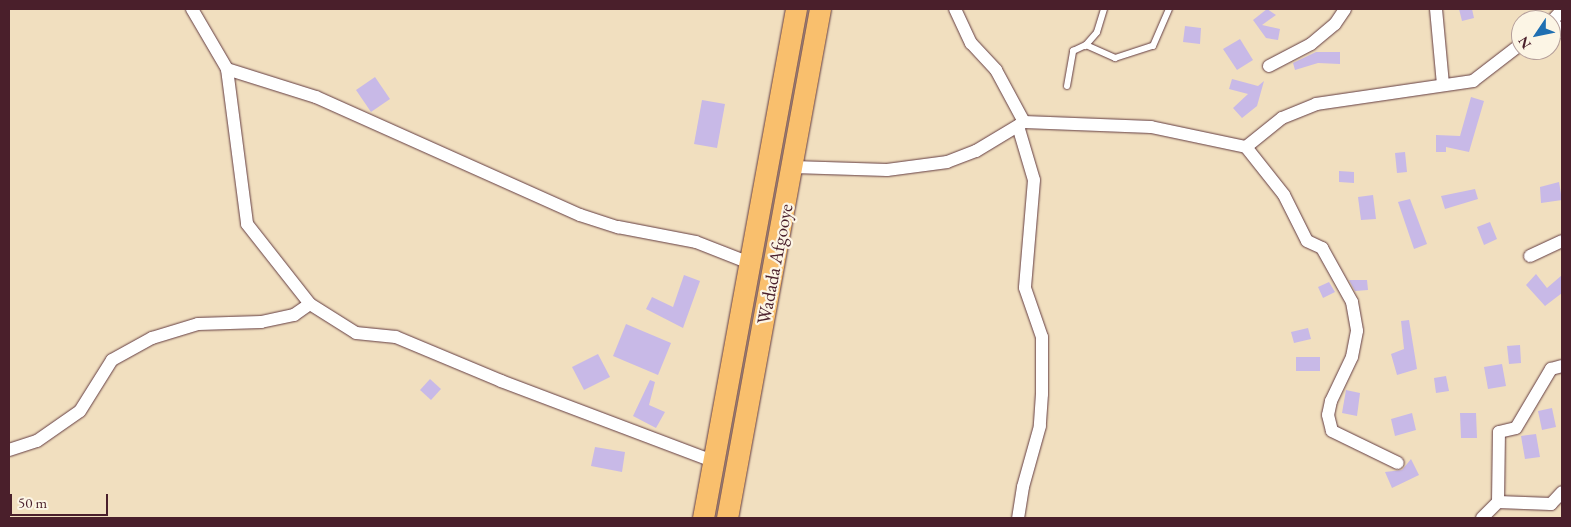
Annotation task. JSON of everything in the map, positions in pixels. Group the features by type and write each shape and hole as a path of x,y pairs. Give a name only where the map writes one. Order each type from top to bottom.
{"highway":[{"name":"Wadada Afgooye","path":"703,518 752,264 796,9"},
{"name":"Wadada Afgooye","path":"727,518 793,167 820,9"}],"street":[{"path":"192,9 227,69 248,224 310,304 356,333 396,337 501,381 713,461"},
{"path":"955,9 971,43 996,70 1021,124 1034,180 1026,288 1042,337 1040,426 1018,518"},
{"path":"1269,66 1310,44 1335,24 1345,9"},
{"path":"1436,9 1443,85"},
{"path":"1246,146 1282,118 1316,104 1473,81 1511,52"},
{"path":"227,69 316,97 580,214 618,226 696,242 752,264"},
{"path":"793,167 887,170 947,162 976,151 1021,124 1104,123 1151,127 1246,146 1284,195 1307,241 1322,248 1352,302 1356,331 1354,348 1343,381 1331,401 1328,415 1332,431 1398,464"},
{"path":"1530,256 1562,241"},
{"path":"9,450 37,441 80,411 112,360 152,338 198,324 261,322 294,316 310,304"},
{"path":"1482,518 1498,502 1499,432 1516,428 1551,368 1562,366"},
{"path":"1498,502 1551,504 1562,492"}],"lane":[{"path":"1067,86 1073,51 1085,46 1097,32 1104,9"},
{"path":"1085,46 1115,58 1153,46 1169,9"}],"building":[{"path":"1267,9 1276,15 1262,25 1280,29 1278,40 1266,38 1253,20"},
{"path":"1459,9 1472,9 1474,18 1462,21"},
{"path":"1185,26 1201,28 1200,44 1183,42"},
{"path":"1240,39 1253,60 1237,70 1223,49"},
{"path":"1316,52 1340,52 1340,64 1318,63 1295,70 1293,63"},
{"path":"375,77 390,99 371,112 356,90"},
{"path":"1232,79 1258,86 1264,81 1257,106 1242,118 1233,108 1248,94 1229,89"},
{"path":"1471,97 1484,101 1469,152 1446,147 1446,152 1436,152 1436,135 1460,136"},
{"path":"702,100 725,104 717,148 694,144"},
{"path":"1405,152 1407,172 1397,173 1395,153"},
{"path":"1339,171 1354,172 1354,183 1339,182"},
{"path":"1559,182 1562,200 1541,203 1540,187"},
{"path":"1475,189 1478,199 1445,209 1441,196"},
{"path":"1373,195 1376,219 1361,220 1358,197"},
{"path":"1410,199 1427,244 1414,249 1398,202"},
{"path":"1490,222 1497,239 1484,245 1477,227"},
{"path":"1536,274 1547,288 1562,275 1562,293 1545,306 1526,285"},
{"path":"684,275 700,281 683,328 646,309 652,297 673,307"},
{"path":"1349,280 1367,280 1368,290 1355,291"},
{"path":"1329,282 1335,292 1323,298 1318,287"},
{"path":"1409,320 1417,369 1397,375 1391,354 1404,349 1401,321"},
{"path":"626,324 671,343 658,375 613,356"},
{"path":"1308,328 1311,339 1294,343 1291,332"},
{"path":"1520,345 1521,363 1509,364 1507,346"},
{"path":"598,354 610,377 584,390 572,367"},
{"path":"1296,357 1320,357 1320,371 1296,371"},
{"path":"1502,364 1506,386 1488,389 1484,367"},
{"path":"1446,376 1449,391 1436,393 1434,378"},
{"path":"430,379 441,389 431,400 420,390"},
{"path":"650,380 655,382 649,405 665,412 656,428 633,416"},
{"path":"1346,390 1360,393 1357,416 1342,413"},
{"path":"1552,408 1556,427 1542,430 1538,411"},
{"path":"1412,413 1416,430 1395,436 1391,419"},
{"path":"1460,413 1476,413 1477,438 1461,438"},
{"path":"1536,434 1540,457 1525,459 1521,436"},
{"path":"595,447 625,452 622,472 591,466"},
{"path":"1411,459 1419,475 1392,488 1385,472 1402,470"}]}
